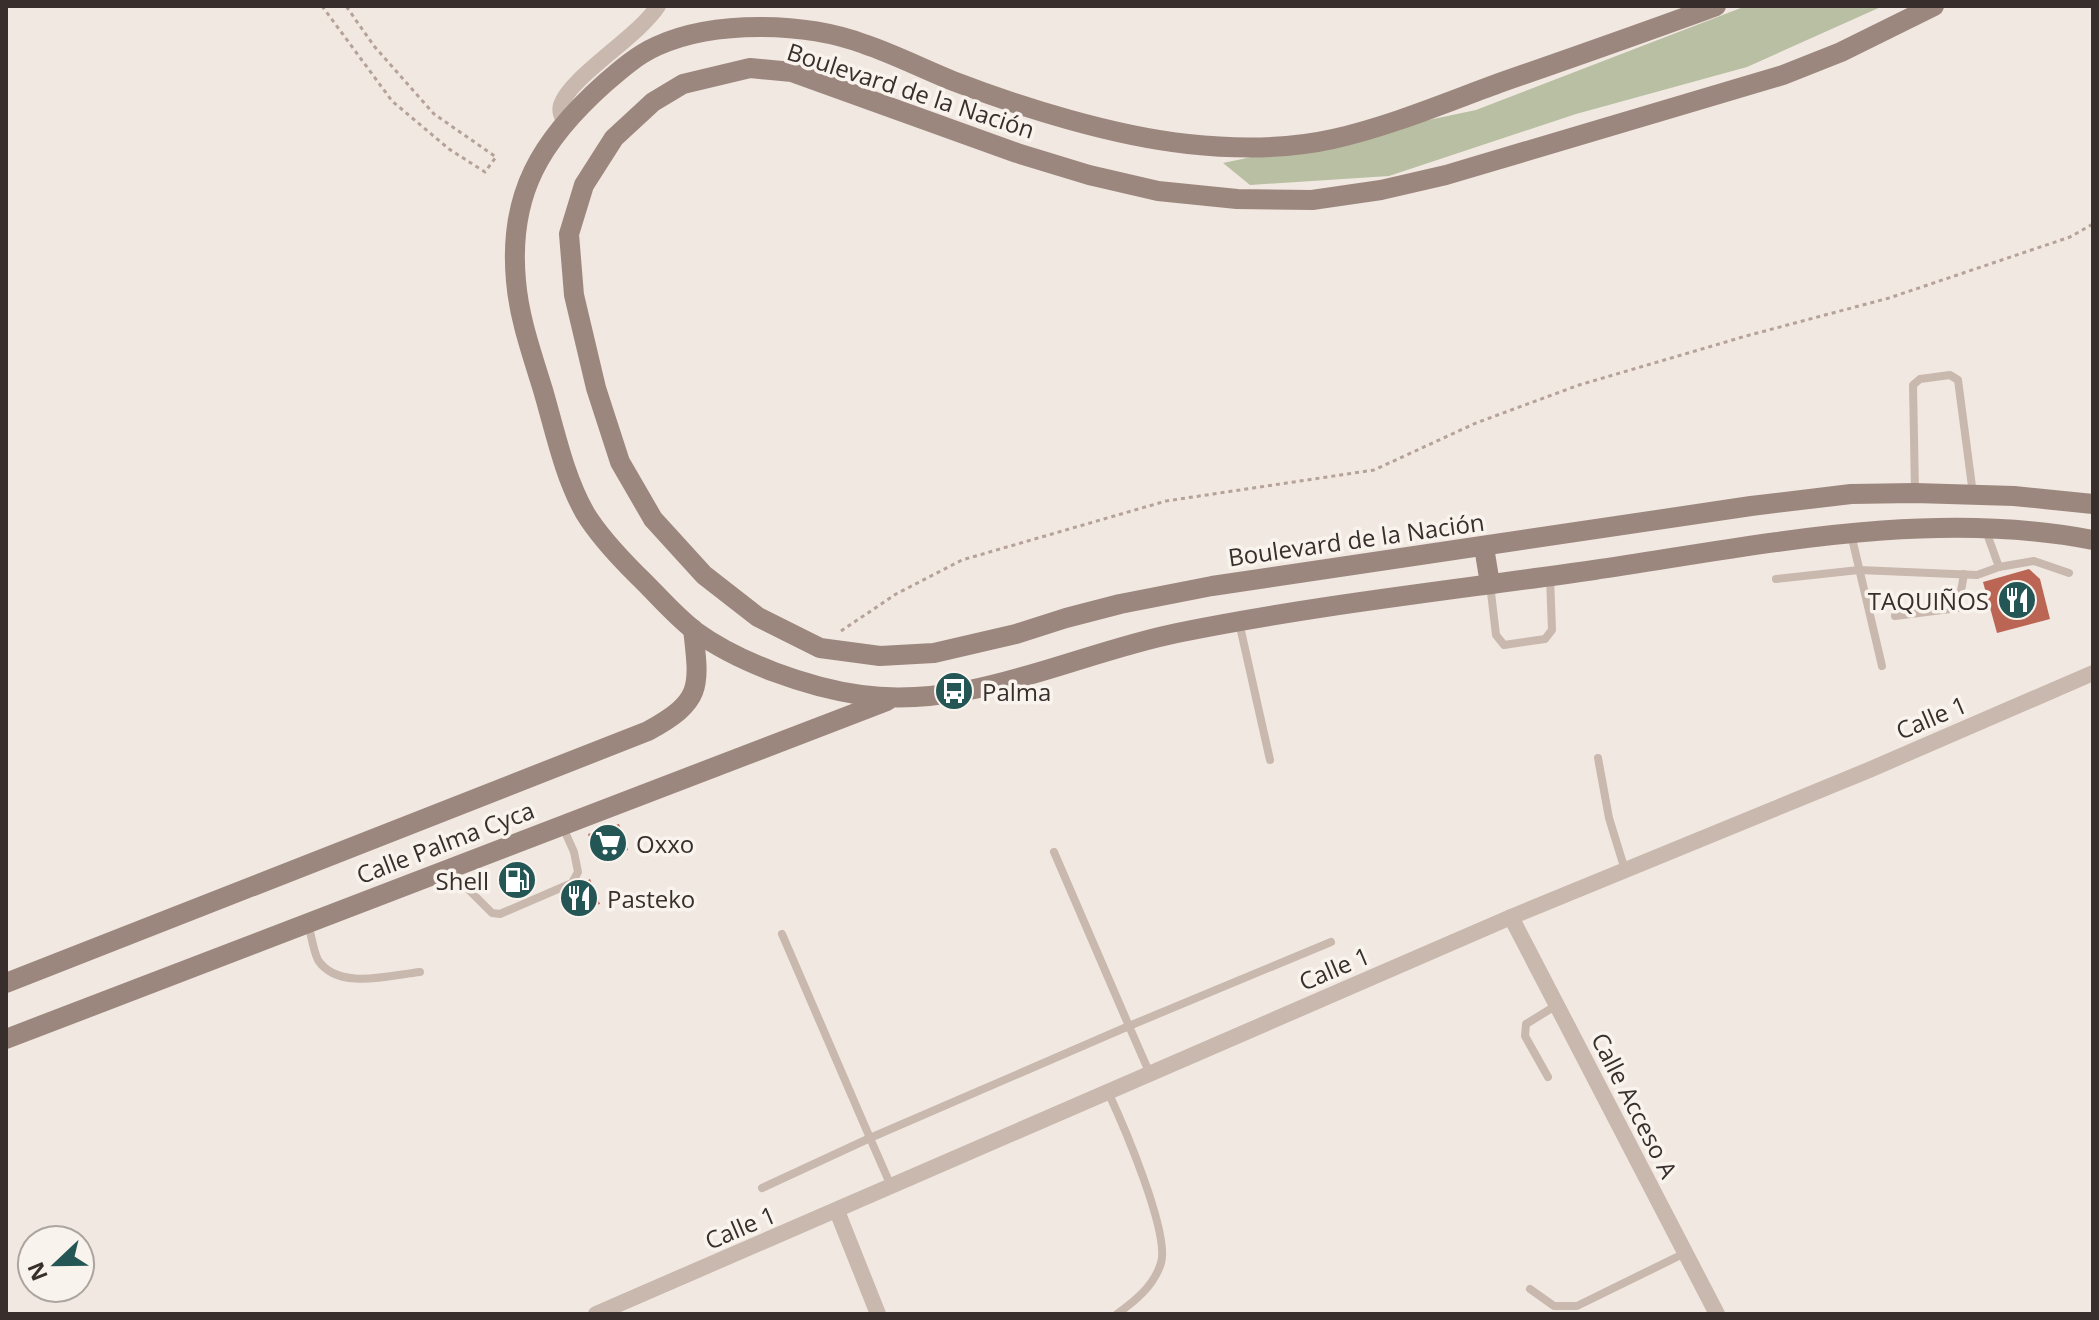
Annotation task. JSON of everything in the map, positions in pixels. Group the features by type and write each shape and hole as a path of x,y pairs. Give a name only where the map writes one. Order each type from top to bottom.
{"main road":[{"name":"Boulevard de la Nación","path":"1716,6 1397,121 1328,140 1265,146 1187,144 1108,129 1041,111 956,82 856,40 796,29 728,28 677,38 648,49 582,104 546,144 524,195 513,243 518,304 566,470 585,512 613,550 693,629 741,657 805,683 867,696 954,691 1018,678 1166,635 1239,622 1851,534 2010,529 2093,540"},
{"name":"Boulevard de la Nación","path":"1934,6 1841,52 1783,75 1446,175 1381,190 1312,200 1237,199 1158,191 1089,175 1017,153 792,72 750,68 683,84 653,102 614,138 584,185 569,234 574,295 592,373 620,462 653,519 704,575 758,617 820,648 880,656 934,653 1107,608 1212,586 1751,506 1851,494 1915,493 2014,496 2093,504"},
{"path":"1484,547 1490,584"},
{"name":"Calle Palma Cyca","path":"6,983 648,731 677,714 689,702 697,678 693,629"},
{"name":"Calle Palma Cyca","path":"6,1039 902,696"}],"street":[{"path":"565,123 560,114 563,101 643,25 658,6"},
{"name":"Calle 1","path":"596,1314 1511,917 2093,673"},
{"name":"Calle Acceso A","path":"1511,917 1717,1314"},
{"path":"837,1211 878,1314"}],"lane":[{"path":"1915,493 1913,385 1920,379 1950,375 1958,380 1973,495"},
{"path":"1986,529 1999,567"},
{"path":"1851,534 1882,666"},
{"path":"1776,579 1859,570 1977,575 1999,567 2034,561 2069,573"},
{"path":"1895,616 1958,608 1964,574"},
{"path":"1490,584 1496,635 1504,645 1545,639 1552,630 1549,576"},
{"path":"1239,622 1270,760"},
{"path":"1598,758 1609,818 1625,870"},
{"path":"448,869 485,908 500,914 572,883 578,872 574,852 562,825"},
{"path":"1054,852 1150,1074"},
{"path":"308,923 318,960 334,974 353,979 420,972"},
{"path":"782,934 892,1187"},
{"path":"762,1188 1129,1026 1331,942"},
{"path":"1548,1077 1525,1036 1526,1024 1557,1005"},
{"path":"1108,1092 1160,1228 1161,1262 1140,1298 1117,1314"},
{"path":"1530,1289 1554,1306 1577,1306 1685,1253"}],"path":[{"path":"322,6 392,101 449,149 485,172 496,157 434,114 374,46 346,6"},
{"path":"820,648 848,625 896,594 962,560 1166,501 1374,470 1476,423 1579,385 1889,298 2070,237 2093,224"}],"green space":[{"path":"1746,6 1883,6 1747,67 1576,114 1389,176 1250,185 1223,163 1476,110"}],"building":[{"name":"TAQUIÑOS","path":"2029,569 2040,579 2050,619 1997,633 1983,582"},
{"path":"619,824 628,850 597,860 588,834"},
{"name":"Pasteko","path":"590,879 600,904 566,912 560,896"}],"place":[{"name":"TAQUIÑOS","path":"2017,600"},
{"name":"Palma","path":"954,691"},
{"name":"Oxxo","path":"608,843"},
{"name":"Shell","path":"517,880"},
{"name":"Pasteko","path":"579,898"}]}
